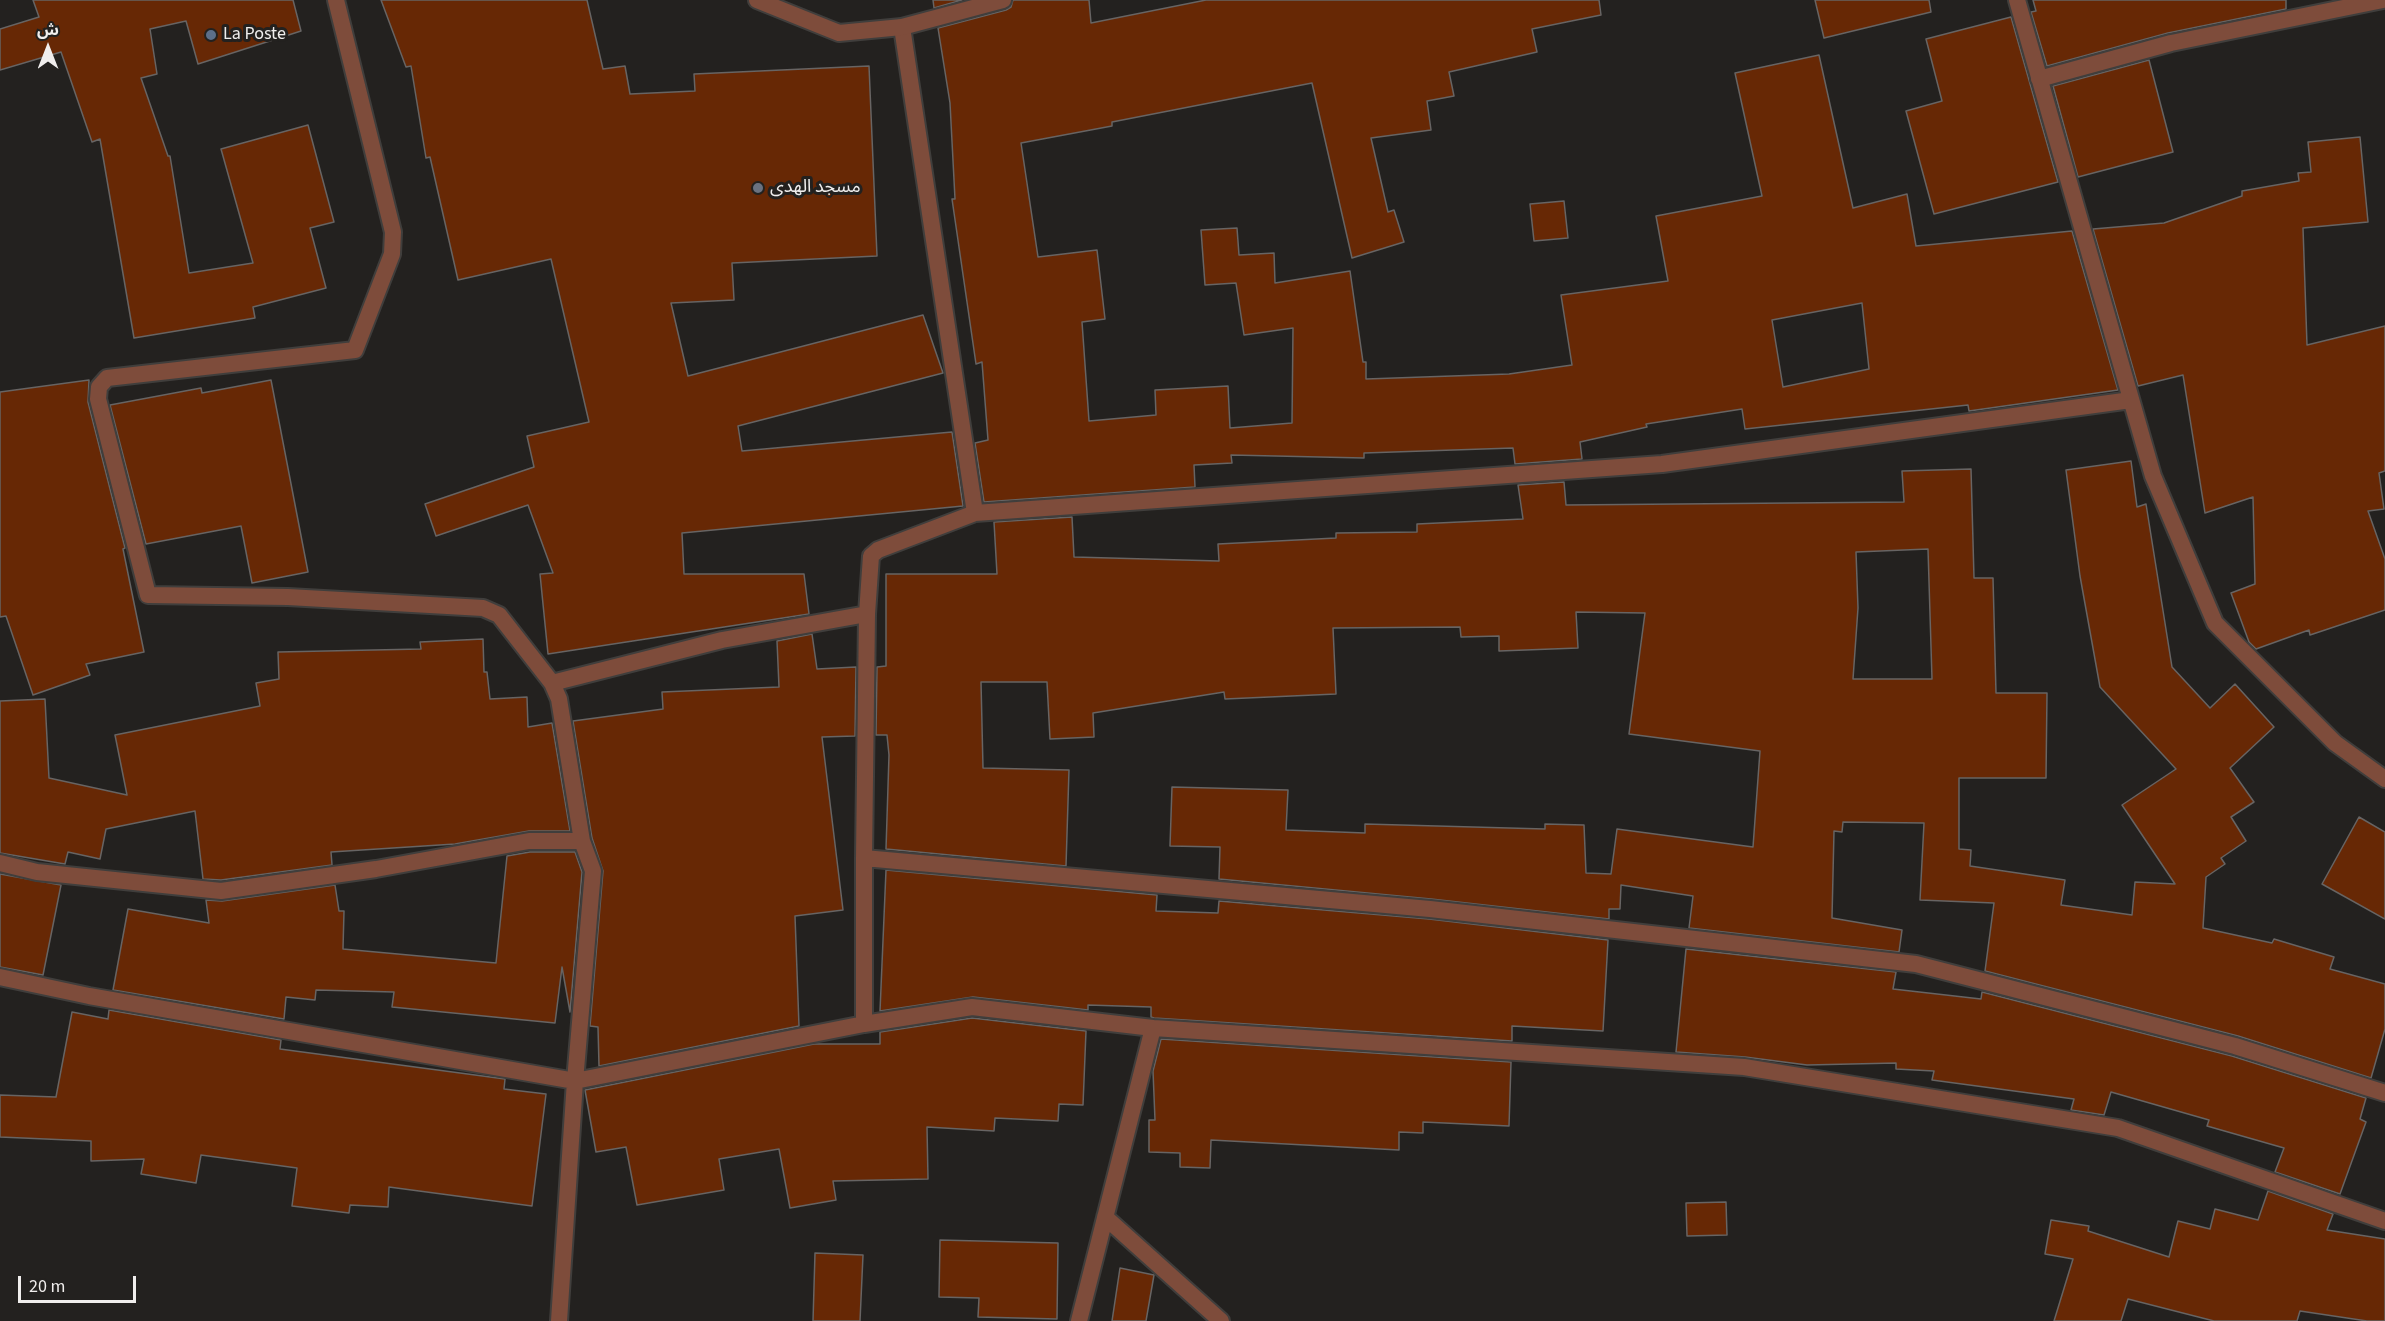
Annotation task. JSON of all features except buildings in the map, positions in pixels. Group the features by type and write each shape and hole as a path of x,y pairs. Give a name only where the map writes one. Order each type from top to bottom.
{"street":[{"path":"336,0 393,232 392,254 356,350 107,378 99,387 98,399 148,595 288,597 483,608 499,615 552,682 559,699 582,841 593,871 575,1081 559,1321"},
{"path":"757,0 839,33 902,27 1003,0"},
{"path":"2017,0 2153,476 2216,623 2335,743 2385,779"},
{"path":"2039,79 2171,43 2383,0"},
{"path":"902,27 975,513"},
{"path":"864,1024 868,567 871,556 878,550 975,513 1662,464 2131,399"},
{"path":"552,682 722,640 867,614"},
{"path":"0,863 37,872 221,891 376,869 529,841 582,841"},
{"path":"864,858 1430,909 1916,964 2235,1046 2385,1093"},
{"path":"0,977 89,996 575,1081 864,1024 972,1006 1153,1028 1756,1069 2118,1128 2385,1221"},
{"path":"1079,1321 1153,1028"},
{"path":"1105,1217 1221,1321"}],"place":[{"name":"La Poste","path":"211,35"},
{"name":"مسجد الهدى","path":"758,188"}]}
